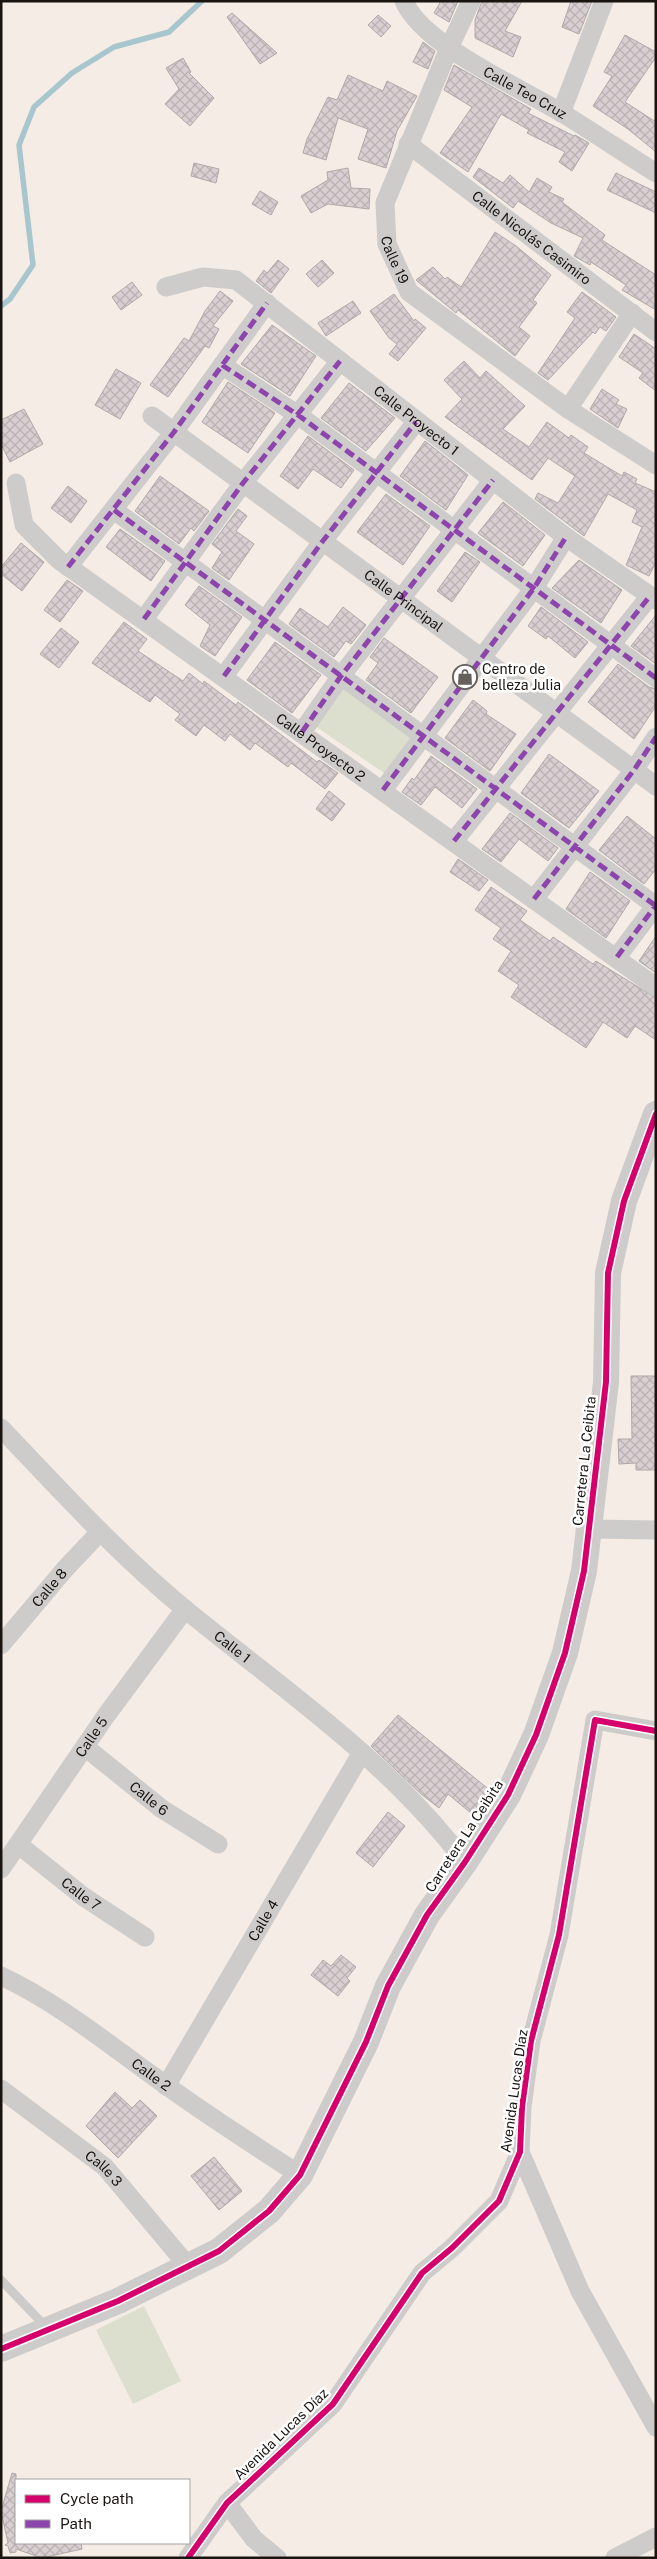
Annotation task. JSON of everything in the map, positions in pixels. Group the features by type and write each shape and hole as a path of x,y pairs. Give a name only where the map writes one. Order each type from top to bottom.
{"street":[{"name":"Calle Teo Cruz","path":"404,1 420,24 448,48 561,113 656,172"},
{"name":"Calle 19","path":"471,1 448,48 385,203 387,244 409,292 568,409 656,465"},
{"path":"561,113 604,1"},
{"name":"Calle Nicolás Casimiro","path":"408,144 656,332"},
{"name":"Calle Proyecto 1","path":"166,287 203,277 236,280 566,538 653,598"},
{"path":"68,567 174,432 267,303"},
{"path":"568,409 632,313"},
{"path":"144,619 243,483 340,361"},
{"path":"222,365 298,414 376,473 457,529 656,678"},
{"name":"Calle Principal","path":"152,416 656,786"},
{"path":"224,676 322,542 416,422"},
{"path":"302,732 341,676 402,600 493,480"},
{"name":"Calle Proyecto 2","path":"16,483 24,525 68,567 224,676 617,957 656,987"},
{"path":"114,510 184,564 424,736 656,906 617,957"},
{"path":"383,790 534,588 566,538"},
{"path":"454,841 611,646 653,598"},
{"path":"534,898 634,770 656,737"},
{"name":"Carretera La Ceibita","path":"1,2350 118,2300 219,2251 269,2211 300,2175 366,2042 388,1986 427,1915 465,1862 508,1795 542,1720 565,1653 584,1571 606,1382 608,1273 624,1201 656,1114"},
{"name":"Calle 1","path":"1,1428 99,1533 185,1609 316,1712 431,1819 465,1862"},
{"path":"589,1529 656,1530"},
{"name":"Calle 8","path":"1,1645 65,1569 99,1533"},
{"name":"Calle 5","path":"1,1868 19,1845 84,1747 185,1609"},
{"name":"Avenida Lucas Díaz","path":"188,2558 226,2503 334,2404 422,2273 452,2248 499,2201 520,2152 522,2107 531,2041 559,1935 595,1720 656,1731"},
{"name":"Calle 6","path":"84,1747 162,1809 218,1844"},
{"name":"Calle 4","path":"166,2086 362,1754"},
{"name":"Calle 7","path":"19,1845 84,1897 145,1938"},
{"name":"Calle 2","path":"1,1976 21,1986 62,2012 166,2086 300,2175"},
{"name":"Calle 3","path":"1,2089 105,2167 188,2266"},
{"path":"520,2152 580,2291 656,2427"},
{"path":"226,2503 254,2540 277,2558"},
{"path":"616,2558 656,2537"}],"lane":[{"path":"1,2280 48,2329"}],"green space":[{"path":"343,683 414,734 387,775 315,726"},
{"path":"144,2306 181,2381 133,2404 96,2330"}],"building":[{"path":"441,1 458,1 449,22 434,13"},
{"path":"482,1 522,1 505,31 521,37 513,57 475,38 475,20"},
{"path":"571,1 592,1 579,34 562,27"},
{"path":"232,13 277,53 260,64 227,17"},
{"path":"378,15 391,26 381,37 368,25"},
{"path":"625,35 656,52 656,57 625,102 656,122 656,152 628,129 593,106 612,76 604,72"},
{"path":"423,42 435,51 428,69 413,62"},
{"path":"183,58 191,72 189,73 214,98 190,126 165,104 179,89 166,68"},
{"path":"454,65 531,109 528,113 589,143 572,171 559,162 565,152 527,133 529,130 501,114 468,172 440,153 472,107 444,90"},
{"path":"348,75 383,91 387,81 417,96 397,131 386,168 358,159 368,129 338,118 326,160 303,153 307,139 328,97 337,100"},
{"path":"194,163 219,169 216,183 191,176"},
{"path":"348,168 351,188 370,189 369,209 328,204 311,213 301,196 328,180 327,172"},
{"path":"479,168 503,183 510,175 529,192 537,178 552,187 549,192 564,199 562,202 605,235 602,240 656,275 656,310 622,290 626,285 591,262 590,265 574,256 583,238 551,223 518,201 513,208 473,177"},
{"path":"616,173 656,192 656,213 607,190"},
{"path":"260,191 278,202 271,215 252,204"},
{"path":"495,232 516,246 551,275 533,300 537,303 519,327 530,336 515,356 458,310 456,313 416,280 433,267 445,279 447,277 461,287"},
{"path":"278,260 289,269 271,293 256,281 264,270 267,273"},
{"path":"322,260 334,273 318,287 306,274"},
{"path":"132,282 142,295 121,310 112,297"},
{"path":"220,291 233,301 213,326 219,329 209,348 205,346 168,397 150,385 184,338 189,341 205,311"},
{"path":"582,292 616,317 606,331 600,327 595,334 593,332 548,380 538,373 575,318 567,312"},
{"path":"394,294 414,321 415,319 426,328 398,361 389,354 397,344 389,338 370,311"},
{"path":"353,301 361,313 326,336 318,323"},
{"path":"272,325 316,356 290,396 241,364"},
{"path":"634,334 656,349 656,391 639,378 643,373 619,357"},
{"path":"464,361 480,378 486,371 525,406 503,429 529,447 547,422 569,438 571,435 588,447 584,453 622,476 624,472 637,479 635,483 656,492 656,562 649,576 626,565 642,527 632,522 637,510 608,494 584,536 535,499 538,493 558,503 575,476 548,458 532,480 445,417 462,399 444,380"},
{"path":"116,369 141,383 120,419 95,405"},
{"path":"228,382 275,413 248,453 202,422"},
{"path":"349,383 395,418 366,451 321,418"},
{"path":"602,389 619,400 616,404 627,409 618,428 590,409"},
{"path":"24,409 43,444 10,462 1,444 1,420"},
{"path":"308,436 354,470 341,488 313,469 298,489 280,476"},
{"path":"425,441 468,475 446,510 400,476"},
{"path":"160,476 209,511 194,531 191,528 179,544 135,511"},
{"path":"68,486 87,501 71,523 51,508"},
{"path":"386,494 430,526 403,565 357,532"},
{"path":"503,502 545,535 523,566 478,533"},
{"path":"238,509 247,516 236,531 254,544 229,580 212,568 222,552 212,544"},
{"path":"120,529 165,561 151,581 106,547"},
{"path":"21,543 44,562 22,591 1,574 1,567"},
{"path":"465,552 480,562 452,602 437,591"},
{"path":"579,560 622,590 601,623 552,588"},
{"path":"67,580 83,591 60,622 44,610"},
{"path":"199,586 242,617 215,656 200,646 210,625 185,605"},
{"path":"343,607 366,625 351,644 346,641 334,657 289,624 300,608 328,627"},
{"path":"541,607 588,642 575,658 548,636 546,639 528,626"},
{"path":"656,615 656,664 631,646"},
{"path":"124,622 147,639 138,651 183,681 189,673 203,684 204,681 236,705 238,702 317,762 319,760 338,773 325,789 291,763 288,767 255,743 250,750 230,734 225,741 204,725 196,736 175,720 180,714 155,695 150,702 92,663"},
{"path":"61,628 79,642 59,668 40,654"},
{"path":"384,638 438,677 411,713 366,680 378,663 370,657"},
{"path":"275,642 321,675 292,713 247,680"},
{"path":"618,664 649,687 656,689 656,706 634,739 588,702"},
{"path":"473,700 487,711 486,714 516,734 490,771 445,738"},
{"path":"549,754 599,791 569,828 521,793"},
{"path":"431,756 477,789 462,808 435,787 421,805 402,792 412,778 414,780"},
{"path":"329,791 345,804 332,821 316,809"},
{"path":"510,813 558,848 548,861 519,839 501,862 482,849"},
{"path":"627,816 656,839 656,869 644,884 599,850"},
{"path":"458,859 488,880 479,891 450,872"},
{"path":"590,872 630,901 606,938 566,909"},
{"path":"491,887 527,911 520,920 550,941 553,937 593,964 596,961 656,998 656,1040 635,1026 627,1038 603,1022 586,1048 511,997 519,985 498,971 511,951 493,939 501,928 475,910"},
{"path":"656,936 656,973 639,961"},
{"path":"631,1376 656,1376 656,1470 636,1470 636,1463 619,1464 618,1439 632,1439"},
{"path":"398,1715 492,1792 472,1814 448,1794 439,1808 421,1794 371,1746"},
{"path":"388,1812 405,1826 373,1867 356,1853"},
{"path":"341,1955 356,1967 347,1978 350,1981 338,1996 311,1975 323,1960 331,1966"},
{"path":"115,2092 132,2108 140,2100 157,2116 118,2158 86,2126"},
{"path":"214,2157 242,2191 219,2210 191,2176"},
{"path":"12,2473 16,2474 15,2544 81,2544 82,2549 42,2558 16,2549 16,2552 10,2553 8,2546 5,2545 8,2543 1,2511"}],"waterway":[{"path":"1,306 10,299 33,265 19,145 34,107 72,73 114,47 169,32 202,1"}],"marked path":[{"path":"68,567 174,432 267,303"},
{"path":"144,619 243,483 340,361"},
{"path":"222,365 298,415 656,678"},
{"path":"224,676 322,542 416,422"},
{"path":"302,732 341,676 493,480"},
{"path":"114,510 656,906"},
{"path":"383,790 534,588 566,537"},
{"path":"454,841 650,596"},
{"path":"534,899 634,770 656,737"},
{"path":"617,957 656,905"}],"cycle path":[{"path":"1,2349 118,2301 219,2251 269,2211 300,2175 366,2042 388,1986 427,1915 465,1862 508,1795 536,1735 565,1653 584,1571 606,1382 608,1273 624,1201 656,1114"},
{"path":"188,2558 227,2503 333,2404 422,2273 452,2248 499,2201 520,2152 522,2107 531,2041 559,1935 595,1720 656,1731"}],"place":[{"name":"Centro de belleza Julia","path":"465,677"}]}
